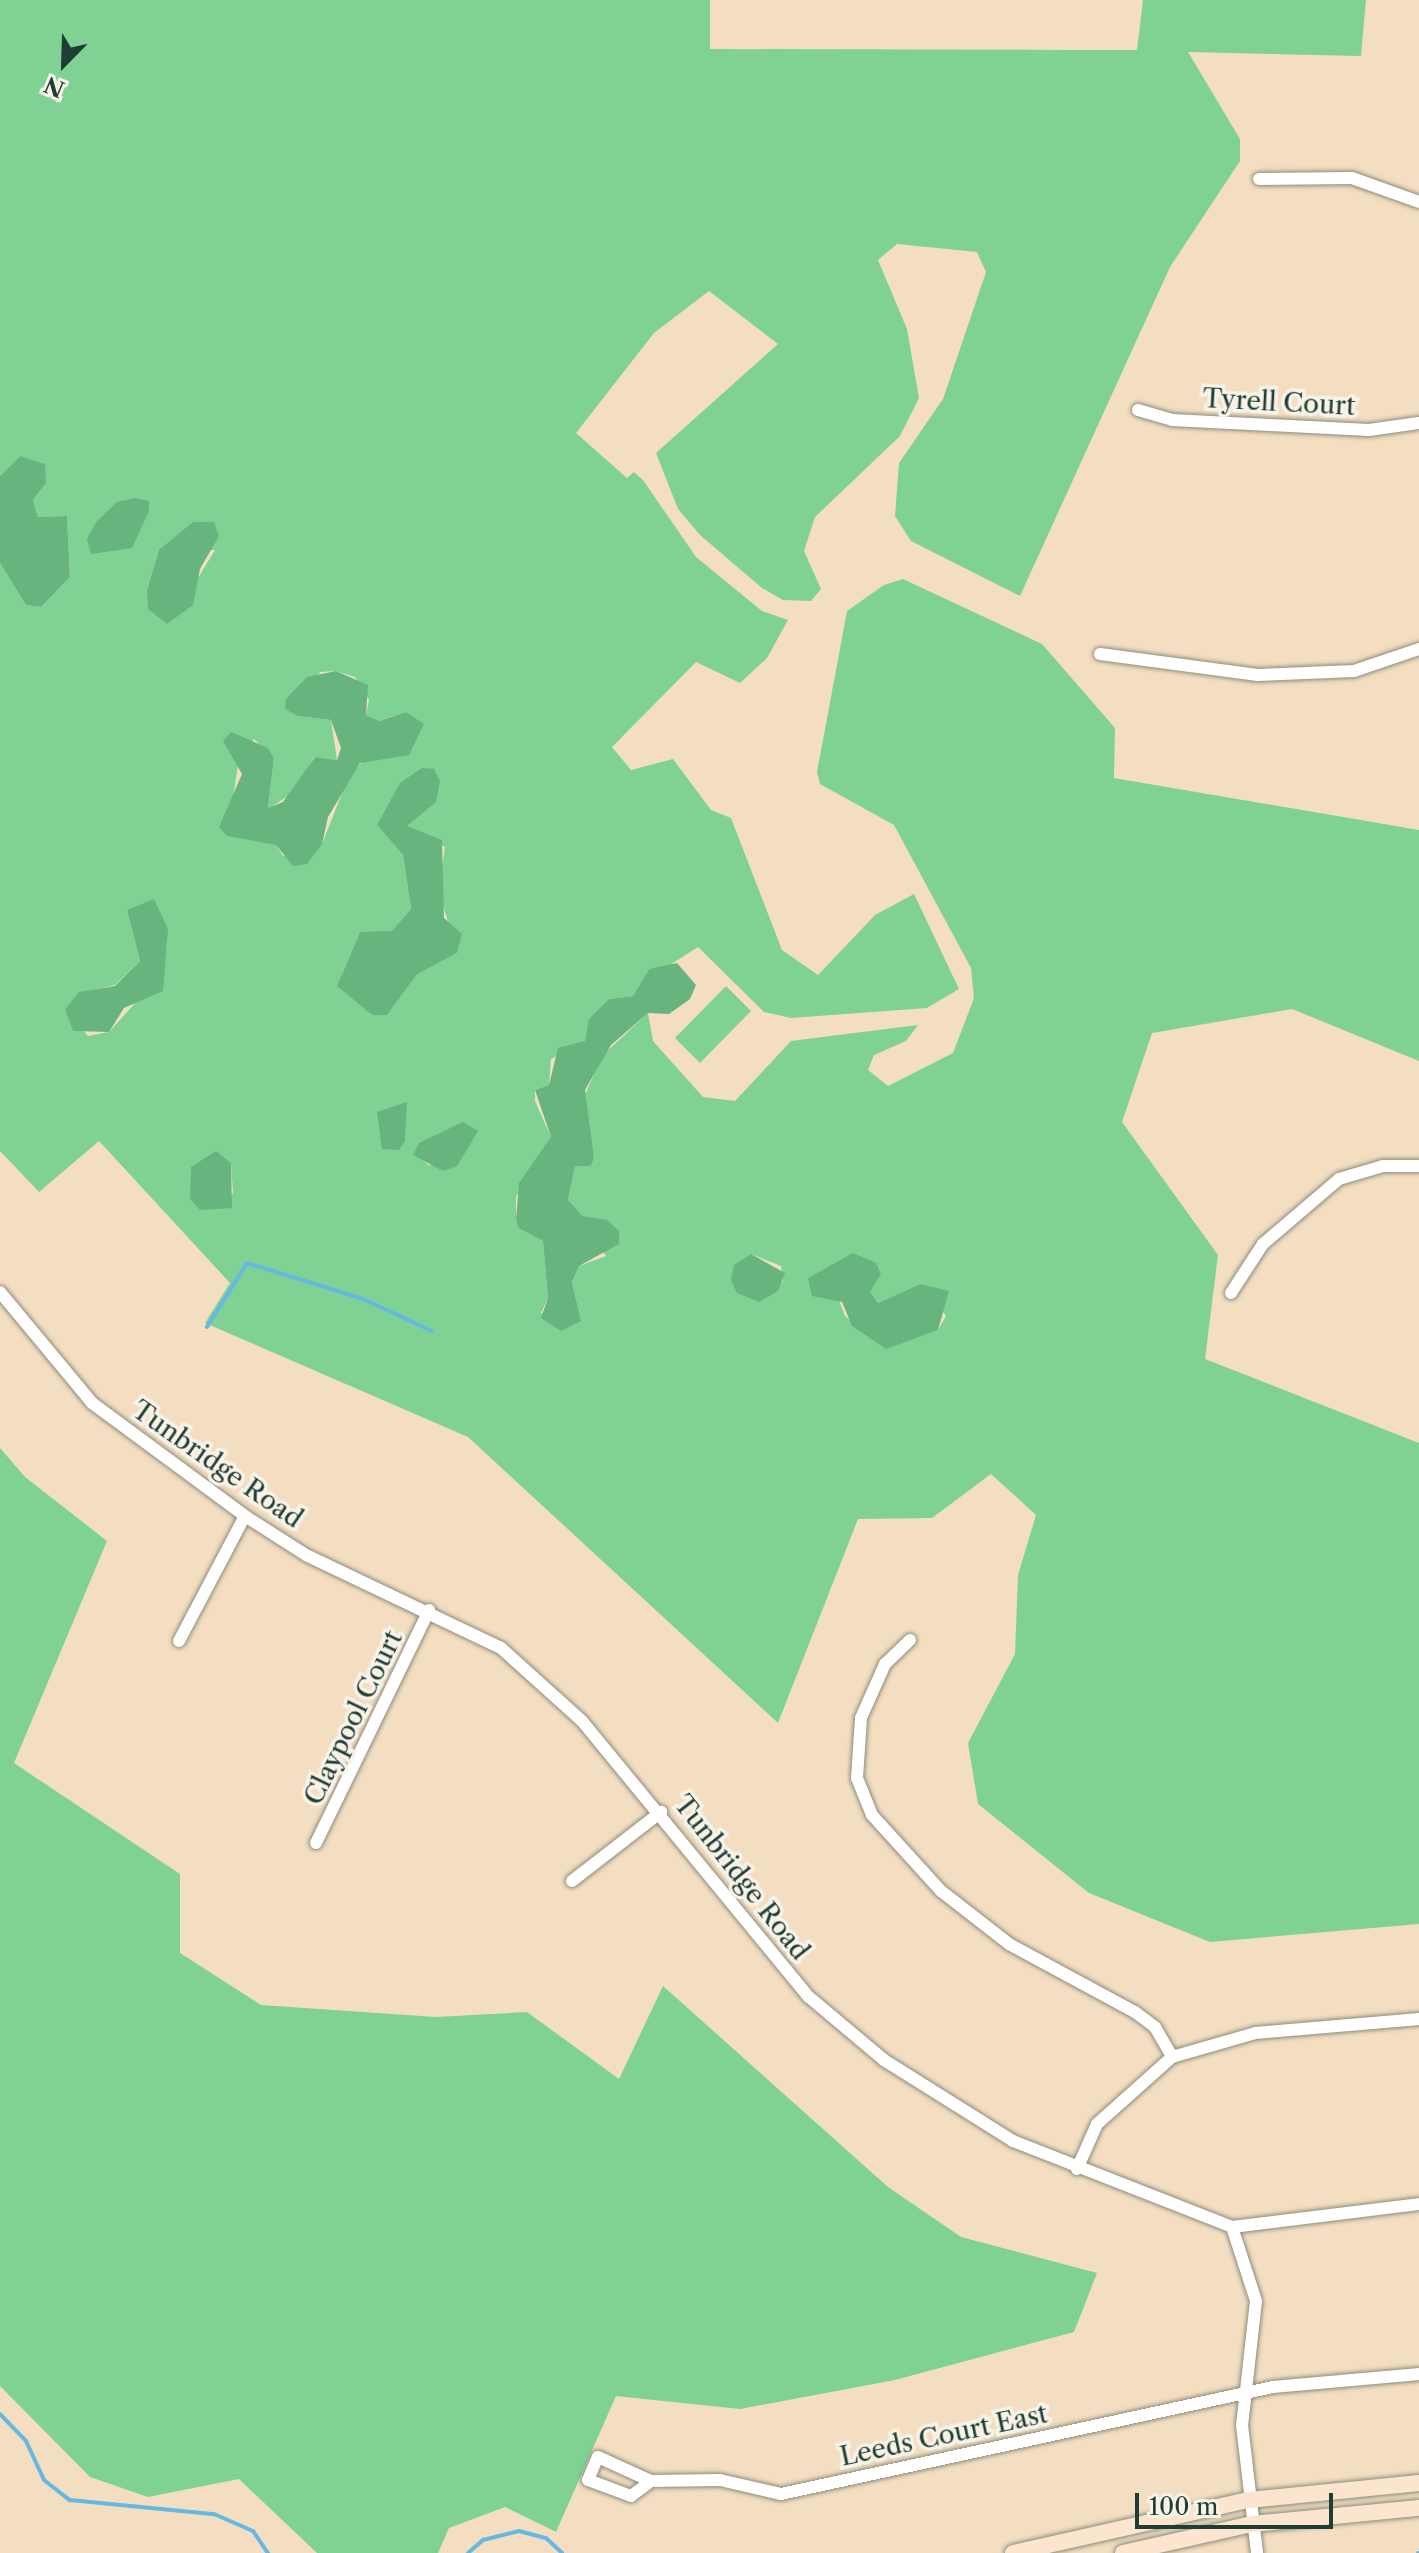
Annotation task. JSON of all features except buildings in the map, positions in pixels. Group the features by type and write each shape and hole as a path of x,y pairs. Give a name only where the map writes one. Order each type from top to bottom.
{"main road":[{"path":"1013,2553 1249,2500 1419,2483"},
{"path":"1123,2553 1252,2524 1419,2508"}],"street":[{"path":"1259,179 1352,178 1419,202"},
{"name":"Tyrell Court","path":"1138,410 1172,420 1369,430 1419,423"},
{"path":"1100,654 1258,675 1354,671 1419,649"},
{"path":"1231,1293 1263,1244 1314,1207 1339,1179 1383,1166 1419,1166"},
{"name":"Tunbridge Road","path":"0,1292 92,1403 245,1516 306,1555 429,1610 501,1648 582,1721 661,1812 809,1997 950,2106 1077,2169 1232,2227"},
{"path":"179,1641 245,1516"},
{"name":"Claypool Court","path":"316,1843 429,1610"},
{"path":"910,1640 885,1664 861,1718 857,1778 872,1815 941,1891 1009,1944 1135,2012 1155,2027 1172,2057"},
{"path":"572,1881 661,1812"},
{"path":"1077,2169 1097,2124 1172,2057 1255,2033 1419,2019"},
{"path":"1257,2553 1249,2500 1244,2395 1256,2301 1232,2227 1419,2204"},
{"name":"Leeds Court East","path":"651,2481 631,2496 588,2480 598,2457 651,2481 720,2480 781,2494 1244,2395 1419,2374"}],"green space":[{"path":"0,0 710,0 710,49 1137,50 1143,0 1366,0 1361,56 1188,52 1240,139 1240,161 1170,267 1020,596 911,541 895,516 899,463 943,399 986,272 977,252 897,244 878,260 907,329 919,398 900,436 815,517 804,551 821,589 811,601 783,600 762,588 700,535 678,509 656,453 778,344 709,291 654,333 576,433 627,478 634,472 643,480 696,557 762,611 788,620 767,658 740,683 696,662 612,747 631,770 673,759 711,810 731,818 782,950 818,975 875,915 914,894 959,989 927,1008 791,1018 764,1012 698,947 665,968 649,969 633,996 609,999 590,1019 585,1041 551,1059 549,1085 535,1090 535,1101 551,1137 516,1197 516,1219 518,1228 543,1241 548,1298 541,1313 581,1321 572,1282 579,1266 606,1256 568,1200 575,1165 591,1166 594,1158 583,1099 603,1055 648,1013 653,1041 703,1097 735,1101 791,1041 918,1025 906,1041 874,1055 868,1070 888,1086 953,1053 974,998 971,968 894,825 820,784 817,772 847,611 884,585 903,579 1042,644 1115,728 1114,778 1419,830 1419,1061 1292,1009 1152,1033 1122,1122 1218,1255 1205,1359 1419,1443 1419,1924 1210,1942 1089,1893 978,1804 968,1743 1015,1654 1018,1575 1036,1515 991,1474 932,1518 858,1519 778,1723 468,1437 205,1323 230,1283 99,1141 39,1192 0,1151 0,563 26,605 41,607 70,577 67,516 38,517 33,500 46,483 20,456 0,476","holes":["148,511 142,525 96,522","159,550 215,550 193,586 147,590","336,671 355,677 369,700 366,715 378,721 406,712 348,778 322,844 283,856 276,845 250,835 227,836 239,759 254,739 274,759 268,809 294,792 314,757 337,760 331,720 298,716 320,672","377,825 407,826 445,847 439,891 457,953 417,973 387,1015 371,1015 342,974 360,932 392,932 411,909 403,855","127,910 167,942 164,971 109,1032 88,1036 65,1009 79,993 115,985 140,961","439,1136 430,1166 418,1156 419,1143","231,1163 233,1193 223,1208 200,1209","751,1254 781,1266 783,1283","841,1263 881,1274 869,1292 878,1303 920,1284 946,1316 938,1330 886,1348 845,1316 828,1272"]},
{"path":"20,456 45,464 46,483 33,500 38,517 67,516 70,577 41,607 26,605 0,563 0,476"},
{"path":"135,498 149,501 149,511 132,548 91,554 87,539 96,522 117,502"},
{"path":"193,522 214,522 219,536 200,569 193,605 167,624 148,609 147,590 159,550"},
{"path":"336,671 368,685 366,715 379,721 406,712 424,724 409,755 360,763 328,817 322,844 307,864 293,866 276,845 227,836 219,827 242,774 223,741 231,732 268,748 274,759 268,808 283,802 315,757 337,760 341,748 331,720 298,716 285,709 286,699 307,677"},
{"path":"422,768 434,769 440,781 436,802 407,826 442,840 444,918 462,934 457,953 417,974 387,1015 372,1015 337,986 360,932 392,931 411,909 403,855 377,825 400,783"},
{"path":"154,899 168,929 163,991 124,1008 109,1032 73,1031 65,1009 79,992 115,986 140,961 127,910"},
{"path":"677,963 696,985 690,999 669,1014 648,1013 611,1045 585,1090 594,1158 591,1166 575,1166 568,1200 582,1216 607,1220 619,1231 619,1244 579,1266 572,1282 581,1321 561,1331 541,1318 548,1298 543,1241 518,1228 516,1219 519,1183 551,1137 535,1090 549,1085 558,1048 585,1041 589,1019 609,999 633,996 649,969"},
{"path":"726,986 751,1011 700,1063 675,1038"},
{"path":"407,1102 405,1141 399,1150 382,1149 377,1112"},
{"path":"463,1122 478,1131 457,1166 443,1171 413,1155 419,1143"},
{"path":"216,1151 231,1163 232,1208 200,1210 190,1199 191,1167"},
{"path":"853,1253 876,1263 881,1274 870,1292 878,1303 920,1284 949,1291 938,1330 886,1349 852,1326 842,1302 812,1296 808,1278"},
{"path":"751,1254 785,1273 778,1291 759,1302 737,1293 731,1280 734,1265"},
{"path":"0,1448 25,1477 107,1541 14,1763 180,1874 180,1953 261,2005 436,2017 527,2012 619,2079 663,1986 888,2187 961,2237 1097,2273 1074,2332 895,2380 740,2409 616,2396 556,2532 505,2507 449,2528 438,2553 317,2553 239,2479 148,2497 90,2477 0,2386"}],"waterway":[{"path":"207,1327 247,1263 363,1299 432,1331"},
{"path":"0,2414 26,2441 44,2480 70,2500 214,2514 253,2531 268,2553"},
{"path":"468,2553 483,2540 519,2531 546,2538 562,2553"}]}
